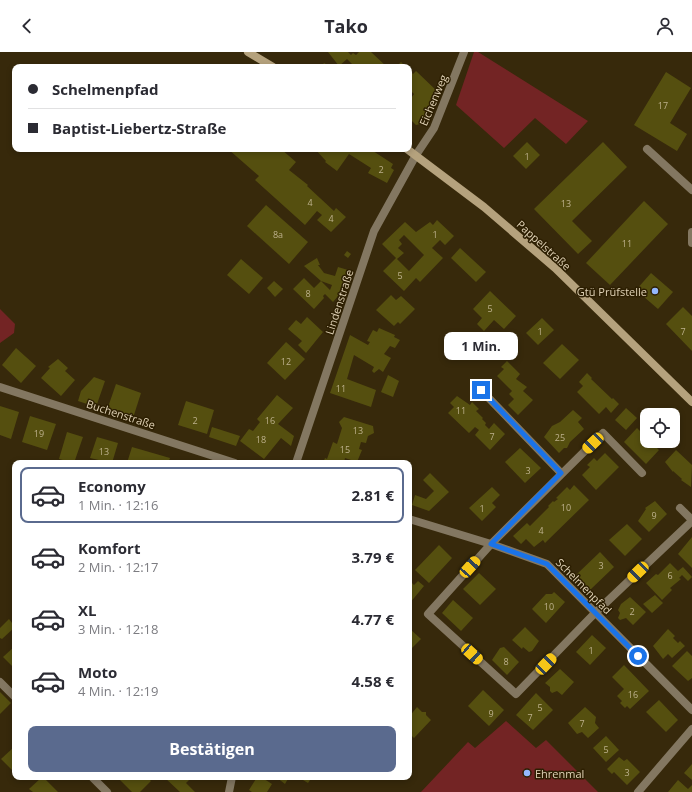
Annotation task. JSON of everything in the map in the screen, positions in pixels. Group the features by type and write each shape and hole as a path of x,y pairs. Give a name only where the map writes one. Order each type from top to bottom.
{"main road":[{"path":"248,52 268,64"},
{"name":"Pappelstraße","path":"412,152 484,207 555,268 692,402"}],"street":[{"name":"Eichenweg","path":"416,155 434,128 464,52"},
{"path":"647,149 692,190"},
{"name":"Lindenstraße","path":"297,460 374,231 416,155"},
{"path":"692,232 692,243"},
{"name":"Buchenstraße","path":"0,387 226,460"},
{"path":"481,390 561,473"},
{"path":"642,473 603,433 491,544 428,614 516,694 595,613 692,520 680,508"},
{"name":"Schelmenpfad","path":"412,520 491,544 547,564 692,710"},
{"path":"0,682 12,694"},
{"path":"638,792 692,729"},
{"path":"95,780 107,792"},
{"path":"229,792 231,780"}],"shaded area":[{"path":"474,52 478,52 588,121 566,144 535,118 504,148 456,105"},
{"path":"0,309 15,324 14,333 0,343"},
{"path":"506,721 536,748 546,740 598,792 421,792 468,742 475,748"}],"building":[{"path":"328,52 348,52 351,55 353,53 356,55 359,52 371,52 384,64 352,64 347,59 341,64 337,64"},
{"path":"416,71 439,93 439,97 420,124 416,125 412,121 412,97 414,94 412,92 412,73 413,74"},
{"path":"666,72 691,88 670,123 687,134 677,151 634,125"},
{"path":"527,142 540,155 526,169 513,156"},
{"path":"603,142 627,167 572,221 592,241 578,254 534,209"},
{"path":"231,152 284,152 296,162 289,170 308,185 307,186 334,211 336,208 346,217 331,232 317,220 322,215 317,211 305,225 255,180 259,176"},
{"path":"318,152 375,152 393,164 391,168 394,170 387,183 368,173 371,168 349,154 337,171 325,162 326,161"},
{"path":"644,201 668,224 610,285 586,263"},
{"path":"266,205 308,242 289,264 247,226"},
{"path":"437,220 454,236 445,245 440,240 432,248 443,258 420,282 416,278 404,291 383,271 396,258 382,244 405,222 416,232 430,222 433,225","holes":["404,235 424,255 409,271 397,259 404,253 398,248 402,244 399,240"]},
{"path":"460,248 486,272 476,282 451,258"},
{"path":"347,251 351,254 348,258 344,255"},
{"path":"317,258 320,265 318,265 324,273 335,276 338,267 348,270 338,296 333,302 325,294 323,296 324,298 314,309 293,289 304,278 314,288 321,281 304,266","holes":["321,281 332,285 330,290"]},
{"path":"241,259 263,278 249,294 227,275"},
{"name":"Gtü Prüfstelle","path":"651,273 673,292 658,309 636,290"},
{"path":"274,281 283,289 275,297 267,288"},
{"path":"490,291 516,316 504,329 494,320 484,331 477,324 482,318 473,309"},
{"path":"391,295 396,300 401,296 415,309 400,324 398,322 394,326 376,310"},
{"path":"683,307 692,316 692,351 666,324"},
{"path":"307,317 323,332 306,353 298,345 302,341 288,329 296,320 301,324"},
{"path":"542,318 554,330 538,345 526,333"},
{"path":"379,328 395,335 394,337 400,340 395,348 390,346 384,354 391,358 383,372 379,369 374,373 372,371 374,367 354,355 347,379 376,390 371,407 330,393 350,335 368,345 370,342 367,341 373,330 377,332"},
{"path":"508,332 513,337 502,348 497,343"},
{"path":"286,342 305,359 285,380 267,363"},
{"path":"562,344 579,360 560,379 543,363"},
{"path":"16,348 36,366 21,383 2,365"},
{"path":"58,359 68,368 65,371 75,380 61,396 41,378 50,368 48,367"},
{"path":"507,361 520,374 516,379 527,387 523,391 533,400 518,415 508,405 514,399 509,394 512,391 497,376 504,369 501,367"},
{"path":"587,373 592,378 591,379 619,404 611,413 606,407 599,414 577,392 583,386 579,382"},
{"path":"388,375 399,381 393,397 381,392"},
{"path":"94,377 105,381 96,407 78,401 81,391"},
{"path":"116,384 141,393 133,418 107,410"},
{"path":"277,395 293,408 278,424 294,436 291,446 281,438 264,459 240,441 249,429 253,431 260,422 257,419"},
{"path":"457,396 470,405 472,402 479,409 476,411 483,418 482,419 486,423 485,425 489,429 494,423 505,434 490,450 475,435 479,430 475,427 469,433 448,413 454,407 450,403"},
{"path":"186,401 214,410 207,434 178,425"},
{"path":"0,406 19,412 11,439 0,435"},
{"path":"626,408 637,418 626,430 615,420"},
{"path":"573,410 582,418 578,422 584,429 570,442 567,448 564,448 559,453 544,437 552,426 560,422"},
{"path":"30,416 56,424 47,450 22,442"},
{"path":"344,417 373,426 374,433 368,436 366,443 361,442 359,449 362,450 358,460 345,458 345,460 324,460 325,458 327,459 333,442 337,444 342,428 339,422"},
{"path":"212,427 240,436 236,446 209,437"},
{"path":"637,428 640,431 640,448 657,448 659,450 646,464 624,442"},
{"path":"67,432 83,437 75,460 59,459"},
{"path":"97,437 118,443 113,460 99,460 90,458"},
{"path":"132,447 170,458 169,460 128,460"},
{"path":"520,448 541,468 525,483 505,462"},
{"path":"676,450 692,465 691,487 681,480 682,479 673,472 665,462"},
{"path":"605,453 619,467 596,490 582,475 590,467 587,465 594,458 597,461"},
{"path":"430,473 449,492 429,511 412,505 415,495 426,499 434,491 423,480"},
{"path":"574,485 589,500 545,543 543,540 534,547 526,539 521,544 513,536 527,523 530,526 553,501 554,502 558,499 556,498 567,487 570,490"},
{"path":"492,487 500,495 492,503 496,507 482,521 469,508"},
{"path":"655,501 667,514 649,532 638,521 646,509 645,508"},
{"path":"627,524 642,539 625,556 609,540"},
{"path":"692,537 692,568 678,554"},
{"path":"439,545 452,558 429,583 415,570"},
{"path":"600,552 614,567 590,590 576,575"},
{"path":"670,563 678,571 683,567 692,577 688,581 682,575 679,578 681,579 670,588 672,590 662,600 646,583 656,574 658,575"},
{"path":"479,573 496,589 480,605 463,589"},
{"path":"418,581 424,586 412,600 412,583 414,585"},
{"path":"554,592 565,602 546,623 532,609 546,594 552,594"},
{"path":"655,595 663,603 652,613 643,604"},
{"path":"630,597 646,612 633,625 626,618 620,620 618,618 620,613 618,610 621,604"},
{"path":"453,600 473,618 461,631 442,613"},
{"path":"9,619 12,623 12,630 2,639 0,638 0,628"},
{"path":"525,627 539,641 532,651 529,652 523,647 522,649 512,640"},
{"path":"668,629 675,636 673,638 678,643 680,641 685,646 672,658 668,654 663,659 653,646"},
{"path":"412,631 421,639 412,648"},
{"path":"592,635 606,648 590,665 576,652"},
{"path":"504,647 519,662 507,675 492,660 500,648"},
{"path":"12,649 12,666 3,657"},
{"path":"687,651 692,656 692,678 688,681 672,666"},
{"path":"624,665 649,691 630,709 627,706 625,708 620,703 622,701 617,696 624,689 612,677"},
{"path":"560,669 574,682 562,695 557,691 552,693 550,691 550,687 545,683"},
{"path":"483,690 504,710 489,726 468,706"},
{"path":"0,692 11,703 0,714"},
{"path":"536,693 553,710 533,730 516,715"},
{"path":"659,700 678,720 666,732 646,712"},
{"path":"417,707 422,712 426,712 426,715 431,720 414,738 412,736 412,713"},
{"path":"585,707 596,717 595,723 599,728 588,738 582,732 577,734 568,723"},
{"path":"606,736 619,750 606,762 593,748"},
{"path":"12,749 12,770 1,759"},
{"path":"619,757 624,761 627,759 640,772 627,785 614,772 612,774 607,769"},
{"path":"692,764 692,780 684,773"},
{"path":"39,780 46,780 58,792 33,792 29,789"},
{"path":"120,780 151,781 140,792 132,792"},
{"path":"167,780 189,780 186,783 195,792 180,792"},
{"path":"255,780 266,780 272,784 267,792 252,792 249,790"},
{"path":"280,780 287,780 285,784"},
{"path":"303,780 310,780 308,783"},
{"path":"678,780 688,789 692,785 692,792 668,792"}],"place":[{"name":"Gtü Prüfstelle","path":"655,291"},
{"name":"Ehrenmal","path":"527,773"}],"route":[{"path":"481,390 561,473 491,544 547,564 638,656"}]}
